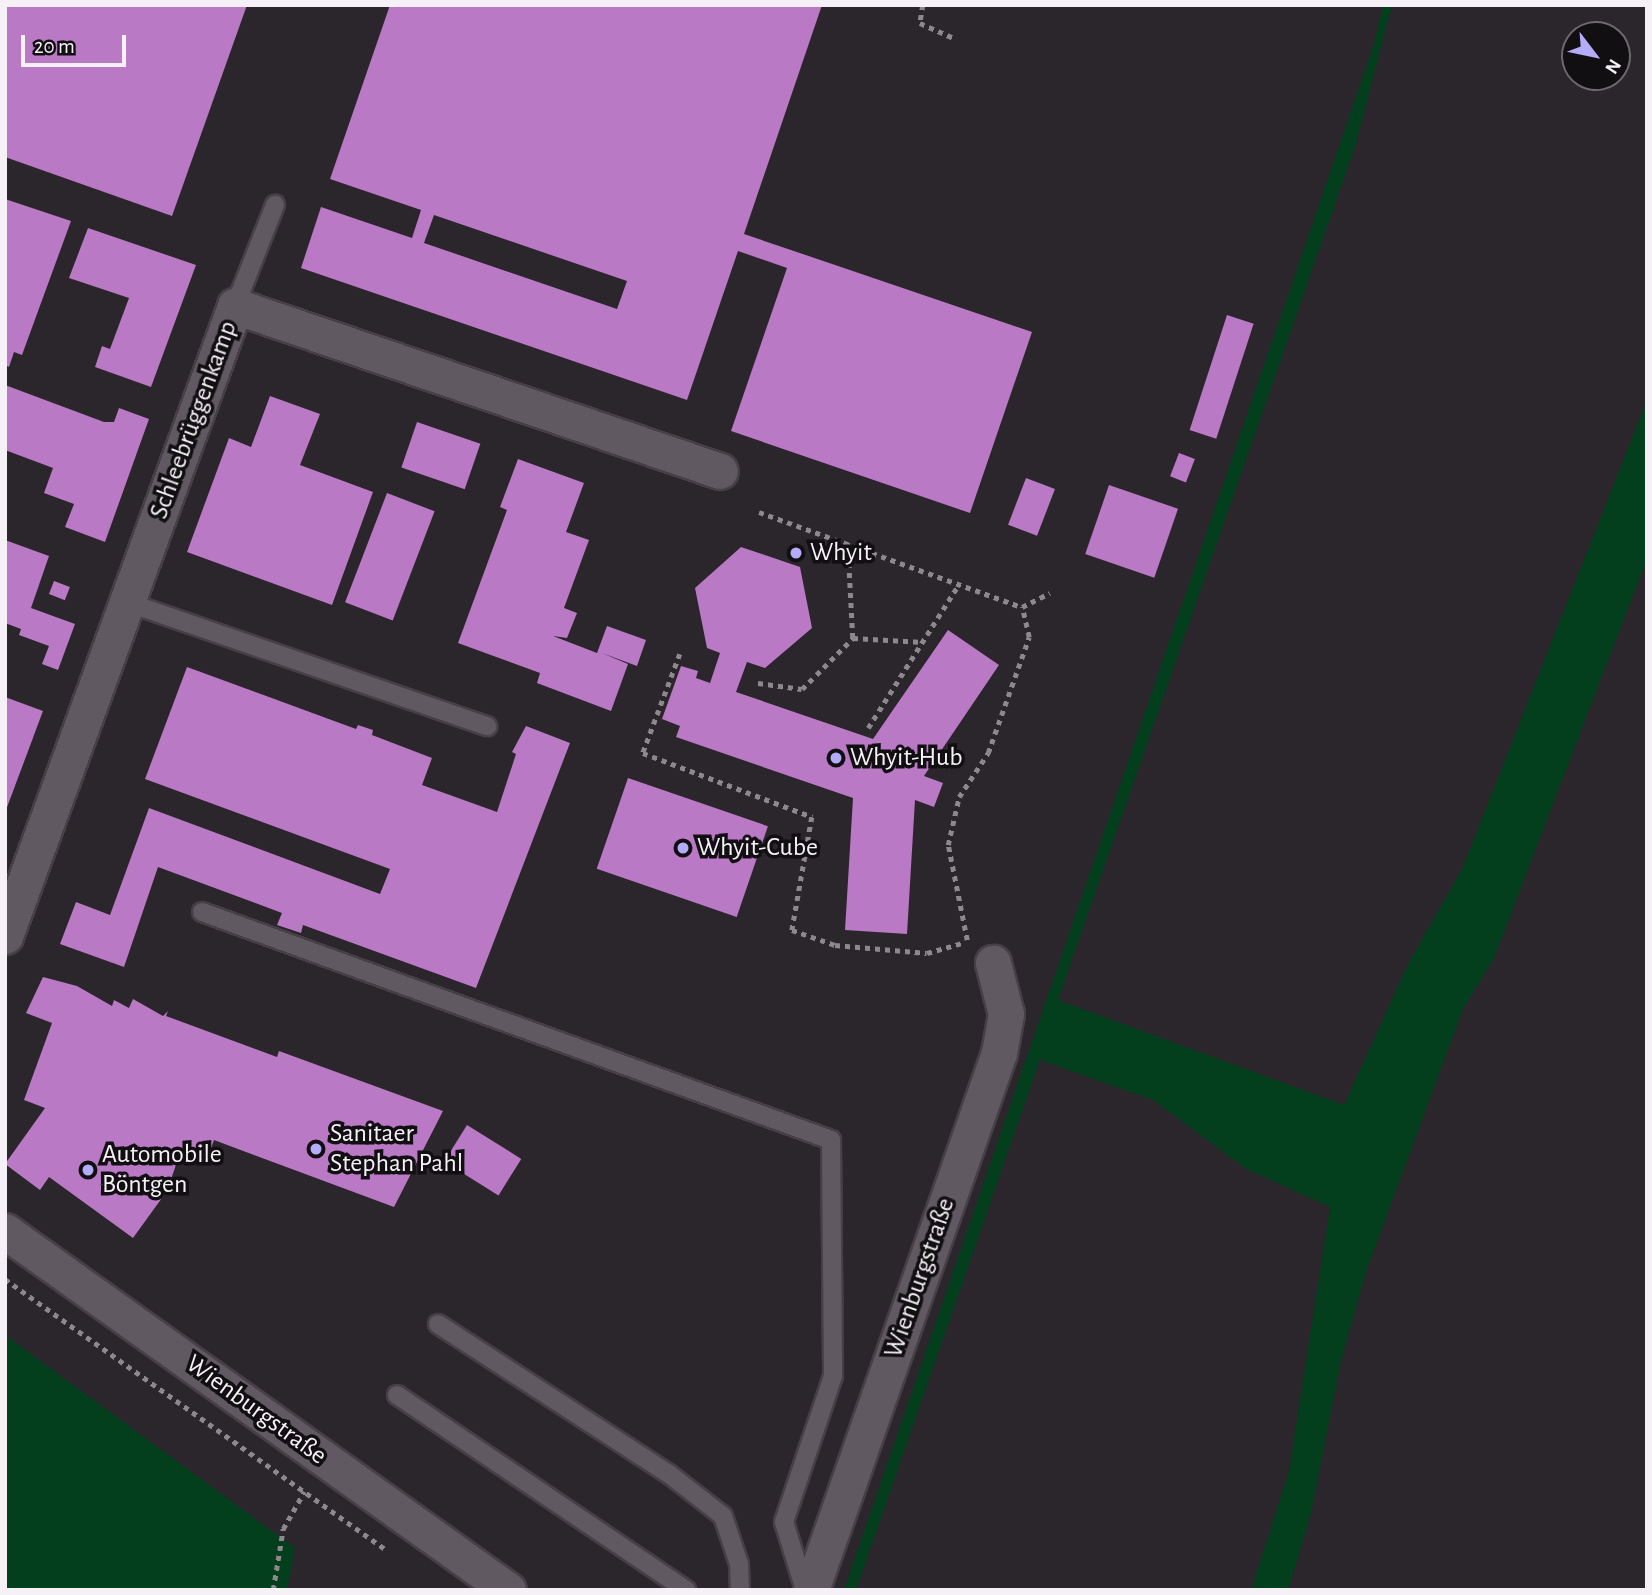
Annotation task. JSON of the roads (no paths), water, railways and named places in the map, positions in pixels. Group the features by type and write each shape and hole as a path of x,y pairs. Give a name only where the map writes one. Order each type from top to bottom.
{"street":[{"name":"Schleebrüggenkamp","path":"5,936 129,603 235,306 720,471"},
{"name":"Wienburgstraße","path":"811,1590 999,1053 1006,1014 979,948"},
{"name":"Wienburgstraße","path":"5,1231 508,1590"}],"lane":[{"path":"235,306 275,205"},
{"path":"129,603 487,726"},
{"path":"202,912 831,1140 833,1376 784,1522 805,1590"},
{"path":"438,1324 669,1474 723,1516 739,1564 740,1590"},
{"path":"397,1395 687,1590"}],"place":[{"name":"Whyit","path":"796,553"},
{"name":"Whyit-Hub","path":"836,758"},
{"name":"Whyit-Cube","path":"683,848"},
{"name":"Sanitaer Stephan Pahl","path":"316,1149"},
{"name":"Automobile Böntgen","path":"88,1170"}]}
